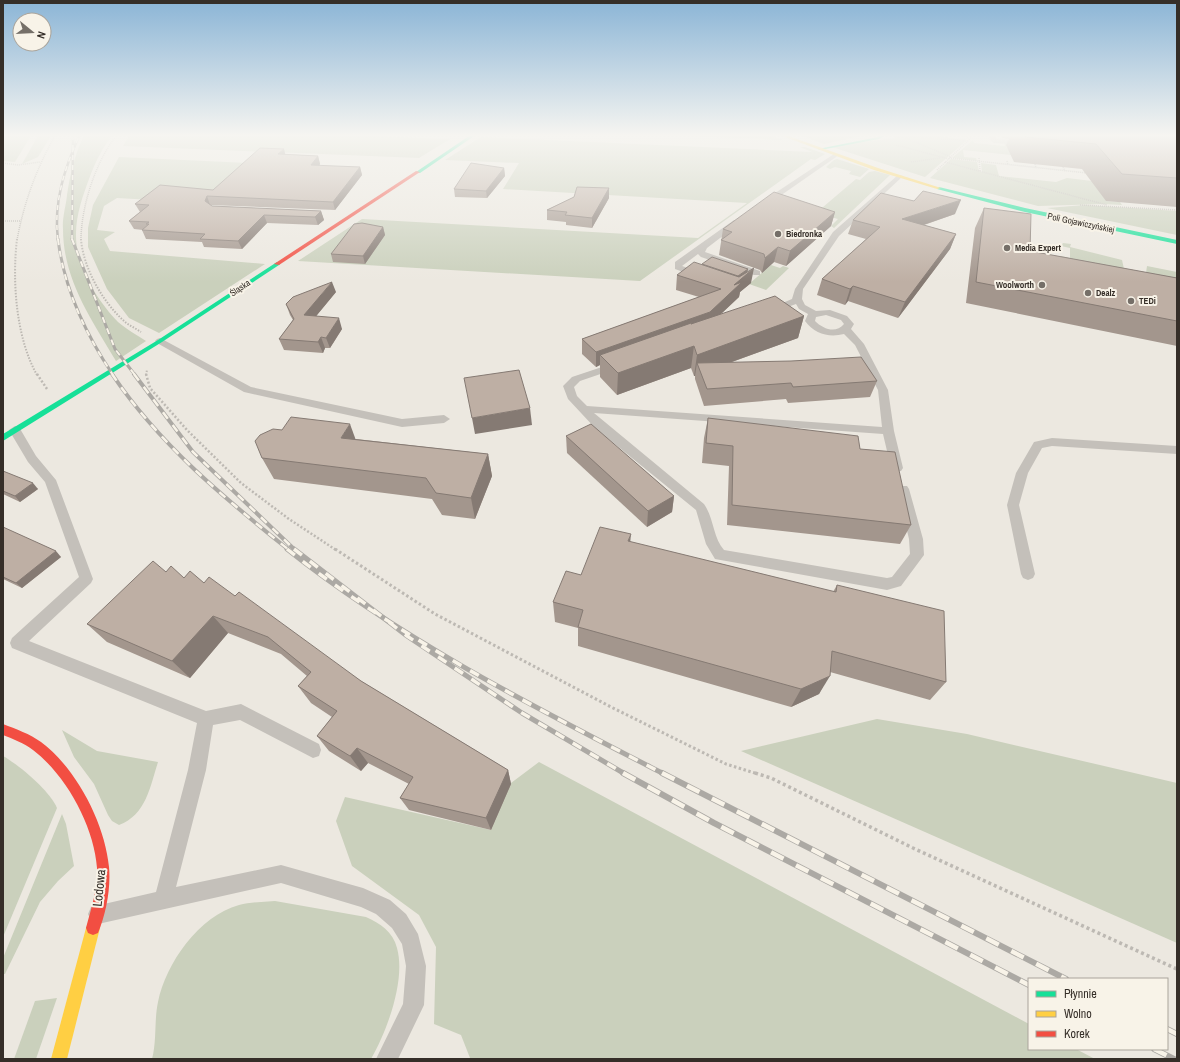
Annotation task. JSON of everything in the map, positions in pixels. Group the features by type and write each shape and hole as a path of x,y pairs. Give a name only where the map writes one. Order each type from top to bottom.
{"street":[{"name":"Śląska","path":"9,434 139,355 399,184"},
{"name":"Poli Gojawiczyńskiej","path":"927,184 1024,210 1177,242"},
{"path":"334,215 350,216"},
{"name":"Lodowa","path":"3,729 18,733 44,753 67,776 95,832 103,868 96,914 66,1037 59,1059"}],"lane":[{"path":"759,205 792,184"},
{"path":"814,314 810,318 810,321 812,325 821,330 834,333 845,329 849,324 840,315 828,312 814,314 802,307 798,300 799,289 836,234 892,184"},
{"path":"721,261 706,273 678,266 747,214"},
{"path":"702,247 702,254 721,261 729,267 745,269 757,273 746,282"},
{"path":"736,276 745,269"},
{"path":"763,313 798,300"},
{"path":"627,361 576,379 568,386 572,396 599,425 700,507 706,514 714,549 720,555 887,584 896,582 917,555 916,539 888,431 882,390 859,344 845,329"},
{"path":"160,341 248,390 402,423 444,419"},
{"path":"583,409 888,431"},
{"path":"9,434 50,480 86,578 17,643 206,719 242,712 313,750"},
{"path":"1028,574 1014,505 1022,473 1038,445 1052,442 1177,450"},
{"path":"163,900 197,770 206,719"},
{"path":"96,914 281,874 364,898 383,907 399,921 411,940 416,966 413,1005 387,1059"}],"path":[{"path":"32,184 28,193 17,241 16,268 20,323 25,346 44,385 54,396 63,402"},
{"path":"92,184 82,228 82,247 91,274 103,294 124,320 141,332 160,341"},
{"path":"1027,184 1107,205 1177,210"},
{"path":"1123,202 1126,206"},
{"path":"1154,205 1157,209"},
{"path":"3,221 21,221"},
{"path":"139,355 145,361 148,369 146,376 150,388 187,430 241,483 295,523 435,614 611,707 726,764 771,778 913,848 1177,969"}],"green space":[{"path":"69,184 88,184 80,205 76,233 79,257 88,281 102,303 118,322 146,341 116,361 80,298 68,265 64,247 63,221"},
{"path":"105,184 225,184 204,203 117,198 104,206 97,230 115,232 104,239 110,251 265,264 159,333 129,318 107,289 88,247 88,228 93,205"},
{"path":"506,184 777,184 640,281 298,261 362,219 698,238 747,203 503,189"},
{"path":"851,184 881,184 834,228 831,226 838,219 816,213"},
{"path":"951,184 1109,184 1106,201 1120,202 1122,205 1104,204 1038,206"},
{"path":"1085,205 1177,211 1177,235 1047,208"},
{"path":"1063,243 1071,244 1070,247 1122,260 1124,269 1061,259 1061,256 1070,258 1070,248 1061,246"},
{"path":"771,265 780,268 783,266 789,268 766,290 749,284"},
{"path":"1147,266 1177,272 1177,279 1146,273"},
{"path":"877,719 967,734 1177,783 1177,943 741,751"},
{"path":"62,730 97,751 158,762 146,799 135,814 128,820 119,825 112,821 94,784 74,757"},
{"path":"3,756 41,786 57,808 3,937"},
{"path":"539,762 1028,1023 1028,1050 1078,1050 1095,1059 470,1058 461,1035 434,1024 436,947 419,915 352,866 336,821 345,797 491,830 511,783"},
{"path":"62,814 66,824 74,866 58,881 40,902 5,974 3,974 3,958"},
{"path":"275,901 366,917 381,925 392,937 397,948 399,961 397,990 389,1020 371,1059 152,1059 157,1009 162,987 168,972 186,943 211,919 224,911 243,904"},
{"path":"57,998 36,1059 14,1059 35,1001"}],"building":[{"path":"220,184 347,184 333,202 207,196 205,201 212,206 321,211 315,217 264,215 238,241 200,239 205,234 142,230 149,224 146,224 149,222 129,221 149,205 135,204 160,185 213,190"},
{"path":"458,184 492,184 486,191 454,189"},
{"path":"577,187 609,188 592,218 565,215 567,212 547,210 574,197"},
{"path":"923,191 961,200 902,219 956,234 905,302 853,286 850,289 822,279 880,227 853,220 881,193 914,201"},
{"name":"Biedronka","path":"774,192 835,212 790,251 778,247 765,258 764,254 721,240 732,232 723,229"},
{"path":"984,208 1031,214 1030,251 1177,278 1177,321 976,282"},
{"path":"362,223 383,227 363,256 331,254 354,224"},
{"path":"712,257 748,269 738,276 702,264"},
{"path":"694,262 739,277 754,268 734,285 742,282 710,312 596,352 582,339 721,289 677,275"},
{"path":"332,282 304,315 339,318 326,338 321,337 318,342 279,339 294,319 286,304 293,297"},
{"path":"775,296 804,316 697,355 694,346 618,373 600,355 694,322 691,324"},
{"path":"861,357 877,381 793,387 791,383 707,389 697,363 791,361"},
{"path":"519,370 530,408 472,418 464,378"},
{"path":"291,417 350,424 341,438 488,454 471,498 436,493 426,478 262,458 255,441 260,435 273,429 282,430"},
{"path":"708,418 858,436 860,449 895,452 911,525 732,505 733,446 706,443"},
{"path":"591,424 674,496 648,511 566,436"},
{"path":"3,471 33,483 15,496 3,491"},
{"path":"3,527 56,551 16,583 3,577"},
{"path":"600,527 631,534 628,541 836,592 837,585 944,611 946,682 832,651 830,676 801,689 578,627 583,610 553,602 566,571 581,575"},
{"path":"153,561 166,572 171,566 184,578 190,571 204,583 209,577 235,596 239,592 361,681 508,770 486,818 400,798 413,777 357,748 350,756 317,736 337,711 298,686 311,672 268,637 213,616 172,661 87,624"}],"railway":[{"path":"58,240 57,212 62,184"},
{"path":"72,239 73,184"},
{"path":"58,239 65,275 77,310 93,343 113,375"},
{"path":"72,239 115,349 135,375"},
{"path":"112,374 130,400 150,424 194,469 289,550"},
{"path":"134,374 193,452 295,550"},
{"path":"287,549 330,582 382,617"},
{"path":"294,549 382,617"},
{"path":"382,617 518,698 664,774"},
{"path":"382,617 407,636 522,713 625,774"},
{"path":"623,773 714,823 1028,984"},
{"path":"662,773 1064,978"},
{"path":"1168,1030 1177,1034"},
{"path":"1156,1050 1174,1059"}],"traffic: fast":[{"path":"939,188 1025,210 1177,242"},
{"path":"3,438 160,341 277,264"}],"traffic: slow":[{"path":"924,184 939,188"},
{"path":"59,1059 93,928"}],"traffic: jam":[{"path":"277,264 400,184"},
{"path":"3,729 30,742 50,758 62,771 82,802 90,818 101,852 103,868 102,890 93,928"}],"place":[{"name":"Biedronka","path":"778,234"},
{"name":"Media Expert","path":"1007,248"},
{"name":"Woolworth","path":"1042,285"},
{"name":"Dealz","path":"1088,293"},
{"name":"TEDi","path":"1131,301"}]}
